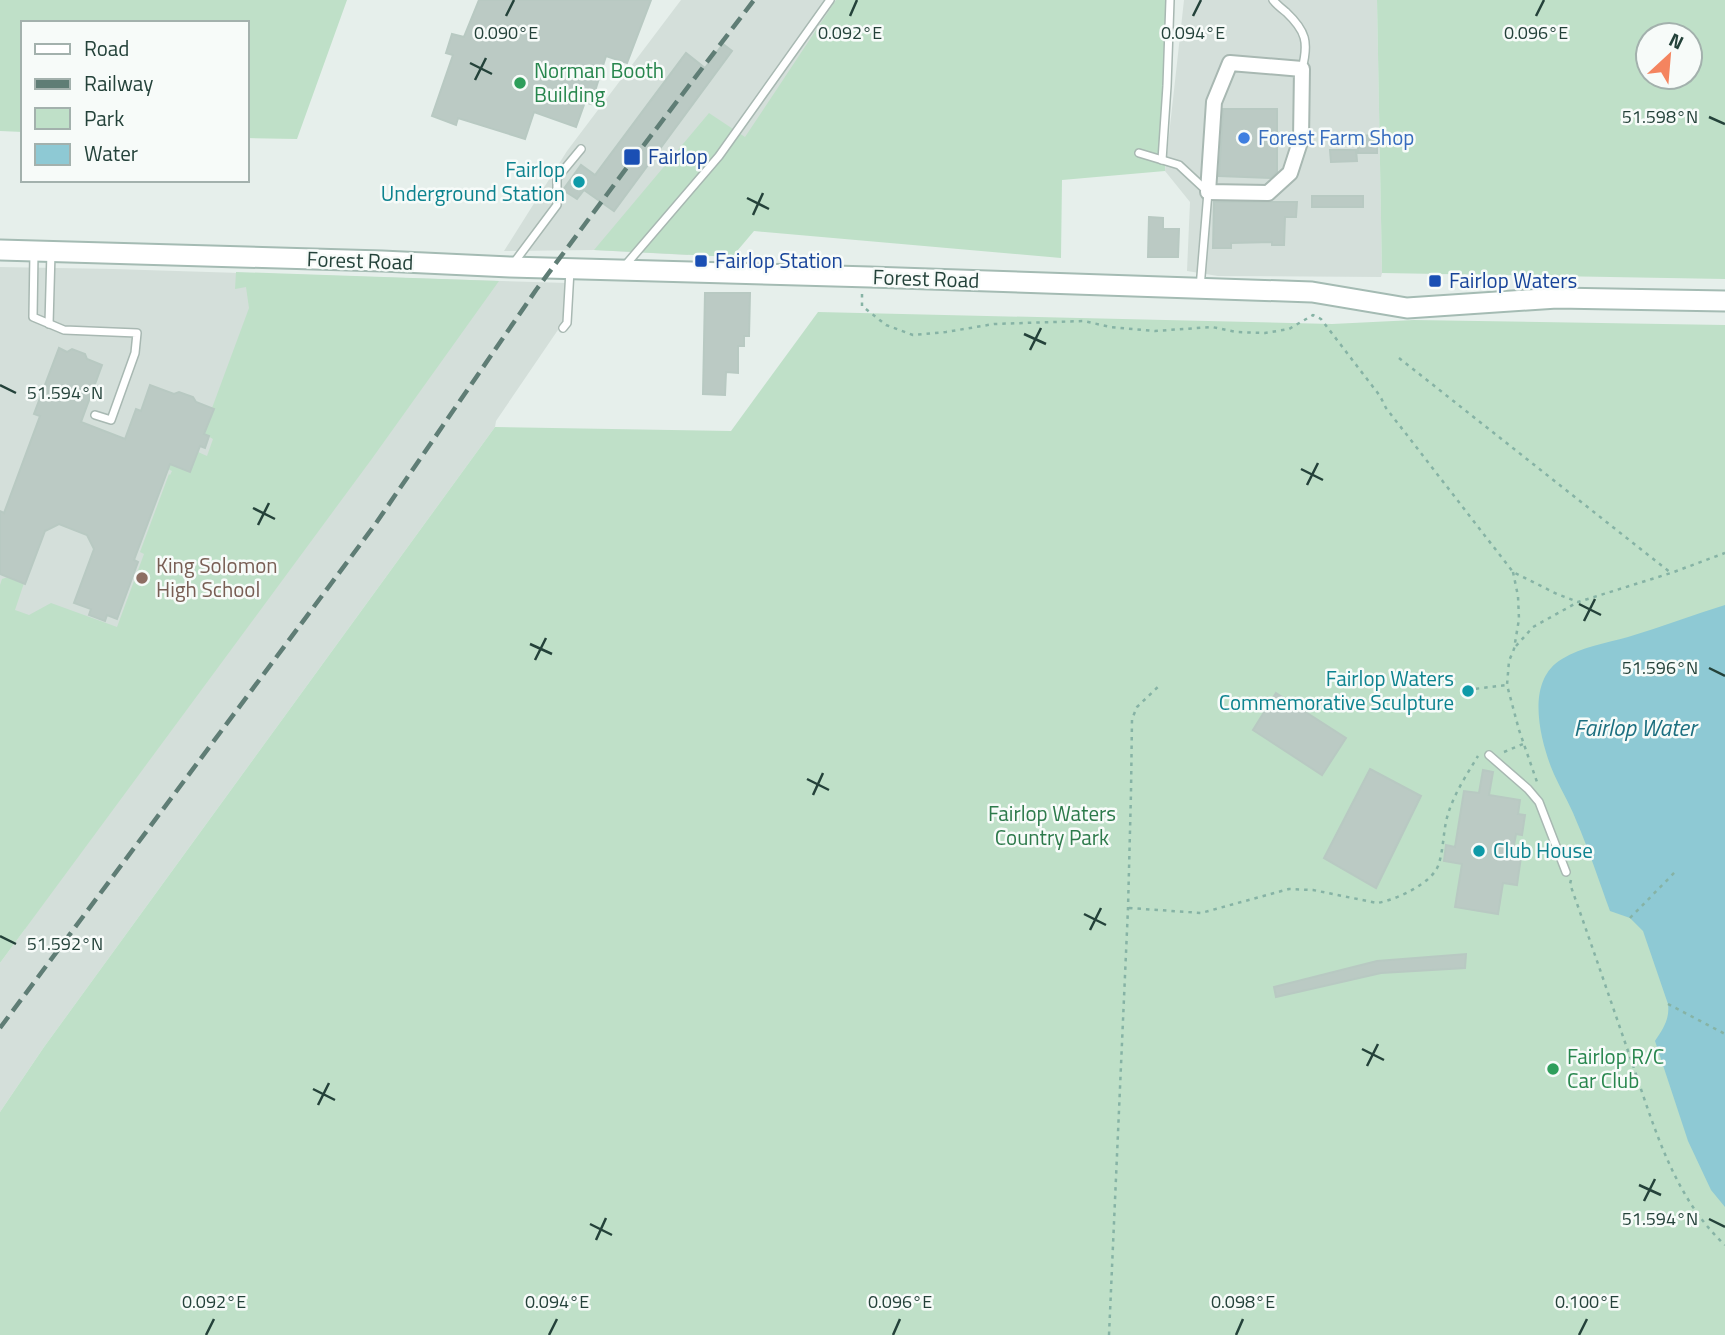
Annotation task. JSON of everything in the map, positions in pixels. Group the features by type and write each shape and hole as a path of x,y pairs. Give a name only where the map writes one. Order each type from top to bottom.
{"street":[{"path":"1230,63 1302,69 1301,139 1290,173 1269,193 1208,192 1214,102 1230,63"},
{"name":"Forest Road","path":"0,250 1312,292 1407,308 1557,298 1725,301"}],"lane":[{"path":"621,271 719,156 830,0"},
{"path":"1162,160 1170,0"},
{"path":"1273,0 1294,19 1305,36 1302,69"},
{"path":"510,267 556,205 556,178 581,149"},
{"path":"1139,153 1179,165 1208,192 1200,288"},
{"path":"43,251 49,324"},
{"path":"43,251 33,317 64,330 137,333 135,353 111,420 95,415"},
{"path":"563,328 567,323 570,269"},
{"path":"1488,755 1528,789 1539,802 1569,873"}],"path":[{"path":"862,291 862,306 886,325 913,335 994,324 1084,321 1110,327 1154,331 1212,327 1236,332 1265,333 1289,329 1313,316 1321,319 1513,572 1577,602"},
{"path":"1399,358 1671,573"},
{"path":"1514,649 1533,626 1577,602 1725,553"},
{"path":"1513,572 1519,619 1509,661 1507,685 1538,783"},
{"path":"1109,1335 1128,908 1132,719 1137,707 1161,684"},
{"path":"1474,689 1507,685"},
{"path":"1128,908 1201,913 1289,889 1313,890 1377,903 1403,895 1420,886 1439,866 1448,814 1467,775 1488,755 1500,754 1524,744"},
{"path":"1630,918 1675,872"},
{"path":"1569,873 1570,884 1651,1117 1678,1184 1716,1237 1725,1245"},
{"path":"1668,1004 1725,1034"}],"shaded area":[{"path":"681,0 893,0 688,255 594,250 504,251 567,151"},
{"path":"1184,0 1377,0 1381,277 1218,276 1187,271 1190,202 1165,171"},
{"name":"King Solomon High School","path":"0,267 567,283 562,324 496,421 495,427 44,1047 0,1112 0,963 25,929 0,916"}],"green space":[{"path":"0,0 347,0 297,139 248,138 248,21 21,21 21,132 0,131"},
{"path":"836,0 1172,0 1165,171 1062,180 1061,258 754,231 732,257 594,250 709,113 745,137"},
{"path":"1377,0 1725,0 1725,279 1382,273"},
{"name":"King Solomon High School","path":"236,272 499,281 371,460 0,963 2,579 8,577 24,583 15,610 29,615 51,603 117,627 144,554 140,552 172,471 168,469 170,464 190,472 198,452 207,456 213,439 204,434 249,308 246,287 235,289"},
{"name":"Fairlop Waters Country Park","path":"818,312 1332,324 1414,320 1725,325 1725,1335 0,1335 0,1112 44,1047 495,427 731,431"}],"water":[{"name":"Fairlop Water","path":"1725,605 1725,1207 1711,1190 1688,1141 1655,1041 1667,1019 1668,1004 1643,931 1630,918 1610,911 1581,831 1551,767 1538,709 1543,680 1551,668 1562,659 1586,648"}],"building":[{"name":"Norman Booth Building","path":"479,0 651,0 627,63 606,56 591,104 585,102 576,127 534,112 525,139 458,118 456,125 432,116 453,55 446,53 452,34 464,37"},
{"path":"723,44 732,51 614,211 584,190 577,199 563,190 581,165 595,175 686,53 705,68"},
{"path":"1223,109 1277,109 1277,172 1271,178 1219,176"},
{"path":"1377,135 1377,153 1358,153 1358,136"},
{"path":"1330,150 1356,150 1357,161 1331,162"},
{"path":"1312,196 1363,196 1363,207 1312,207"},
{"path":"1214,202 1297,202 1296,217 1285,217 1284,245 1272,245 1272,242 1231,243 1231,248 1213,248"},
{"path":"1149,217 1163,218 1163,229 1179,229 1178,257 1148,257"},
{"path":"705,293 750,293 749,336 744,336 744,346 738,346 738,373 726,372 725,395 703,394"},
{"name":"King Solomon High School","path":"59,348 85,354 87,359 102,365 81,422 125,439 136,409 141,411 150,385 174,394 179,392 193,397 196,402 214,409 204,434 209,436 205,448 200,446 190,472 170,464 134,560 138,562 117,619 107,615 105,621 89,615 91,609 74,603 94,549 87,535 59,524 45,531 25,584 0,574 0,511 4,513 40,416 34,414"},
{"path":"1276,693 1346,738 1322,775 1253,730"},
{"path":"1370,769 1421,796 1376,888 1324,858"},
{"name":"Club House","path":"1483,770 1493,772 1489,795 1520,800 1518,814 1525,815 1522,835 1516,834 1512,856 1521,857 1517,885 1503,883 1498,914 1455,907 1462,864 1444,861 1446,845 1455,847 1464,791 1479,793"},
{"path":"1466,954 1465,968 1381,973 1276,997 1274,987 1377,961"}],"railway":[{"path":"0,1028 374,526 536,290 754,0"}],"place":[{"name":"Norman Booth Building","path":"520,83"},
{"name":"Forest Farm Shop","path":"1244,138"},
{"name":"Fairlop","path":"632,157"},
{"name":"Fairlop Underground Station","path":"579,182"},
{"name":"Fairlop Station","path":"701,261"},
{"name":"Fairlop Waters","path":"1435,281"},
{"name":"King Solomon High School","path":"142,578"},
{"name":"Fairlop Waters Commemorative Sculpture","path":"1468,691"},
{"name":"Club House","path":"1479,851"},
{"name":"Fairlop R/C Car Club","path":"1553,1069"}]}
